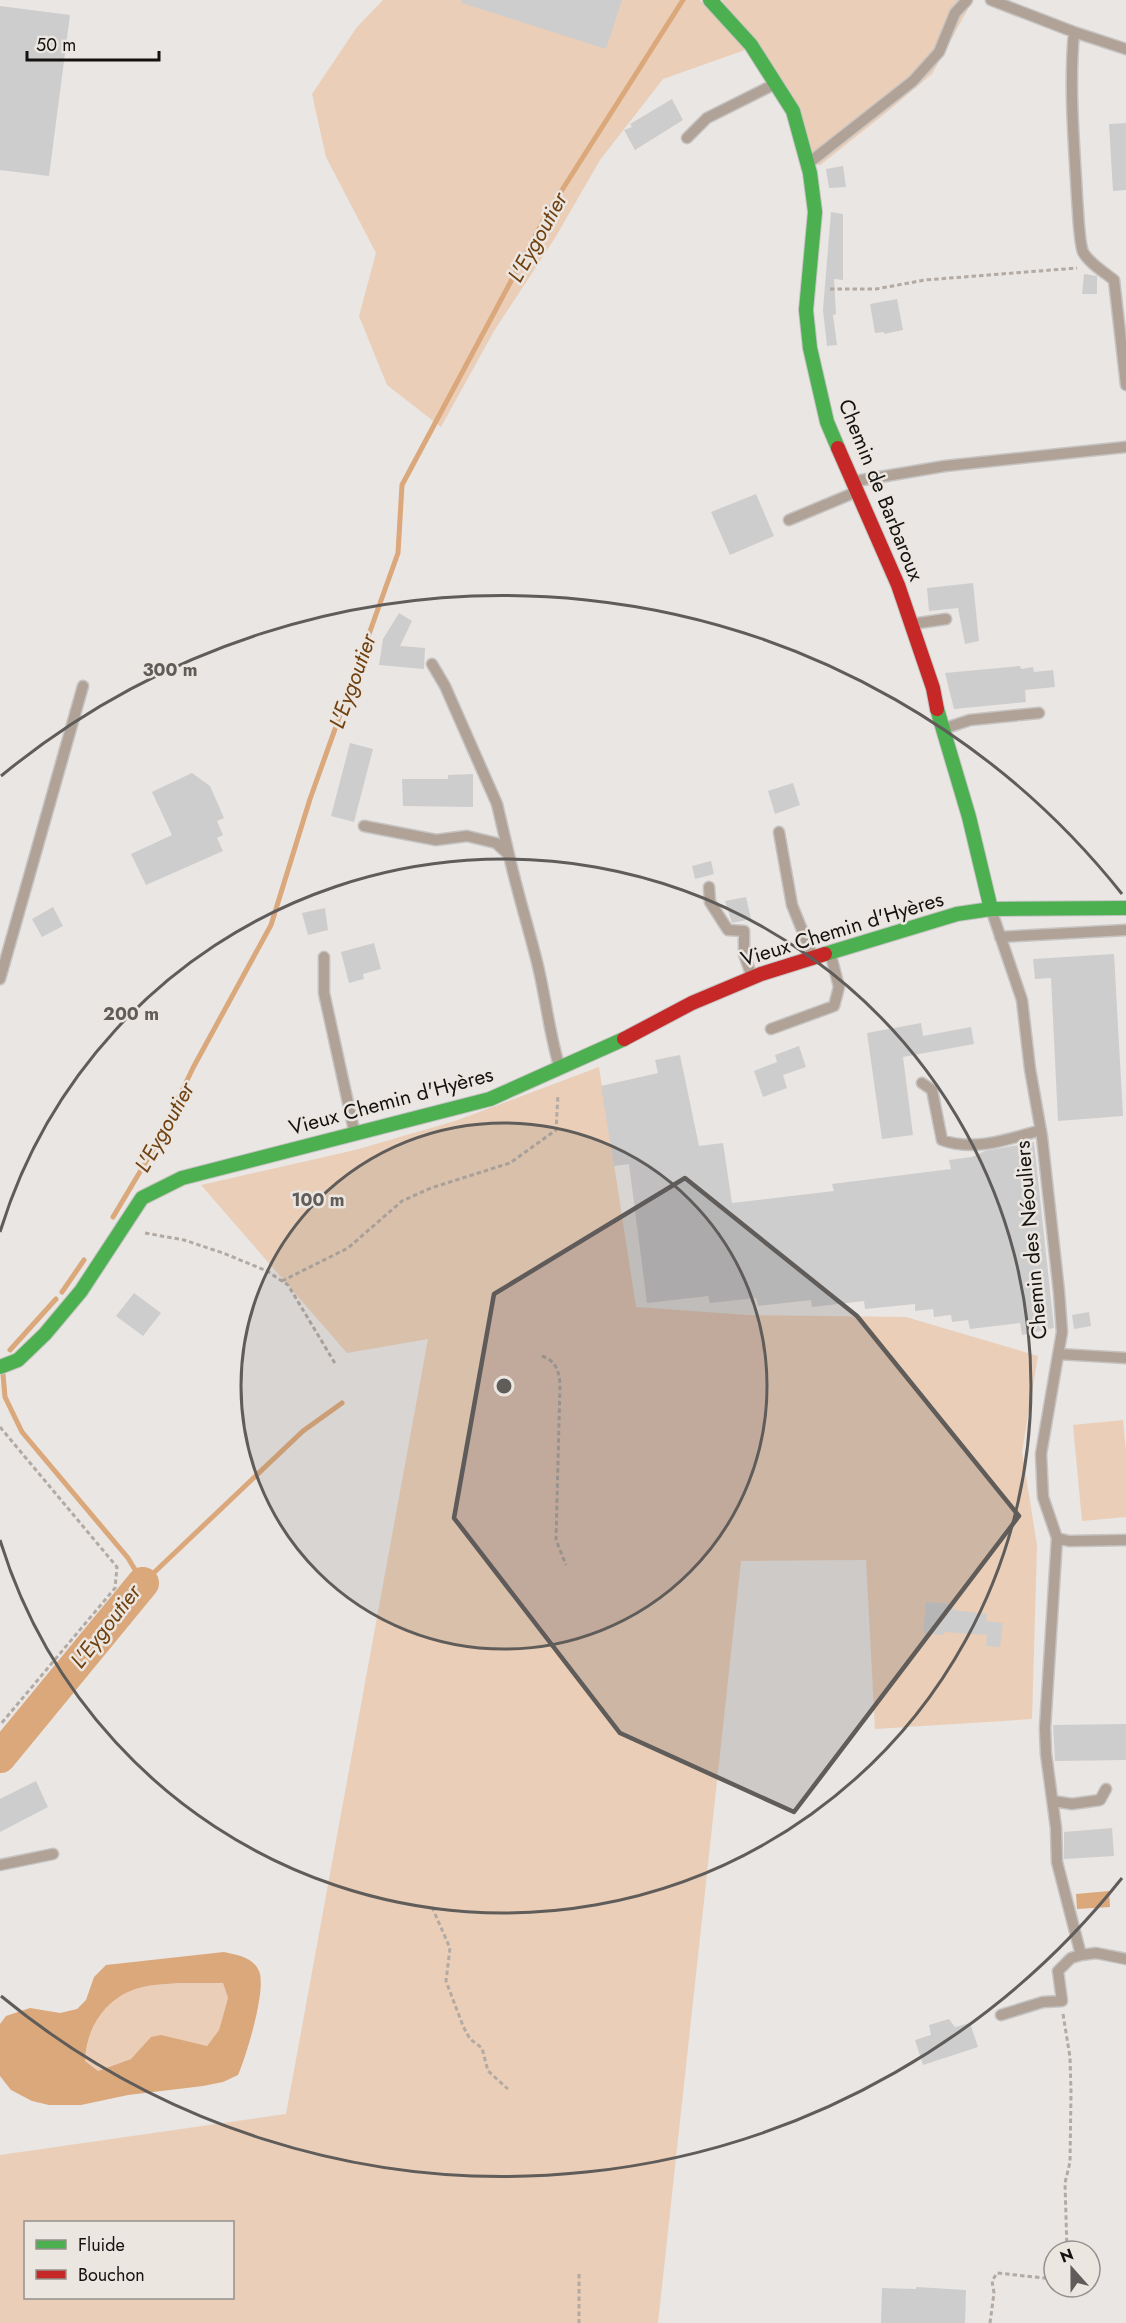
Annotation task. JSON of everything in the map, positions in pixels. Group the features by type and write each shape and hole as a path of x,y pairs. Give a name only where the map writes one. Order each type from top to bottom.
{"street":[{"name":"Chemin de Barbaroux","path":"710,0 751,45 792,111 808,165 815,212 806,310 810,348 827,422 898,585 933,688 942,729 969,817 991,909"},
{"name":"Vieux Chemin d'Hyères","path":"0,1367 18,1360 45,1334 81,1291 142,1198 182,1178 490,1099 555,1072 629,1037 692,1003 752,977 957,914 991,909 1126,908"}],"lane":[{"path":"808,165 913,81 939,52 955,13 967,0"},
{"path":"991,0 1126,49"},
{"path":"1074,32 1071,65 1078,218 1083,251 1113,280 1126,385"},
{"path":"687,138 706,118 776,84"},
{"path":"789,520 855,486 945,466 1126,447"},
{"path":"911,624 946,619"},
{"path":"432,664 445,686 497,804 537,962 546,1005 555,1072"},
{"path":"0,979 83,686"},
{"path":"942,729 970,720 1039,712"},
{"path":"364,826 436,840 467,836 496,843 509,855"},
{"path":"779,832 792,905 813,957"},
{"path":"709,887 710,902 728,930 744,931 744,954 752,977"},
{"name":"Chemin des Néouliers","path":"991,909 1022,1000 1030,1069 1041,1130 1062,1332 1041,1454 1043,1497 1057,1538"},
{"path":"1000,937 1126,930"},
{"path":"771,1029 834,1006 839,987 830,952"},
{"path":"324,957 324,993 354,1133"},
{"path":"922,1083 932,1090 942,1140 953,1144 981,1145 1041,1130"},
{"path":"1058,1354 1126,1358"},
{"path":"1081,1954 1057,1862 1056,1827 1046,1754 1045,1728 1057,1538 1126,1540"},
{"path":"1053,1802 1072,1804 1100,1800 1106,1789"},
{"path":"0,1865 53,1854"},
{"path":"1001,2015 1043,2002 1062,2001 1058,1971 1071,1958 1081,1954 1096,1953 1126,1959"}],"path":[{"path":"807,291 844,288 876,289 925,280 1097,267"},
{"path":"282,1281 348,1248 402,1201 431,1188 510,1162 556,1130 559,1098 555,1072"},
{"path":"123,1227 184,1240 267,1271 288,1285 336,1365"},
{"path":"542,1356 550,1359 559,1371 560,1377 556,1540 566,1565"},
{"path":"0,1426 117,1567 115,1588 0,1725"},
{"path":"432,1907 450,1948 446,1980 463,2026 471,2039 482,2048 488,2071 508,2089"},
{"path":"1062,2001 1070,2057 1071,2092 1070,2162 1065,2183 1067,2239"},
{"path":"990,2323 992,2281 997,2273 1042,2278"},
{"path":"579,2274 579,2323"}],"highlighted area":[{"path":"685,1178 857,1316 1019,1516 794,1812 620,1733 454,1518 494,1294"}],"shaded area":[{"path":"383,0 700,0 745,50 663,79 600,160 555,238 494,331 441,427 387,385 359,316 376,253 326,157 312,94 357,27"},
{"path":"722,0 973,0 932,74 819,166"},
{"path":"599,1067 636,1307 748,1315 906,1317 1038,1356 1022,1452 1037,1545 1032,1719 875,1729 866,1560 741,1561 658,2323 0,2323 0,2155 286,2114 428,1339 347,1353 201,1185 355,1150 455,1121"},
{"path":"1123,1420 1126,1453 1126,1517 1082,1521 1073,1425"},
{"path":"1109,1891 1110,1907 1077,1909 1076,1894"},
{"path":"224,1952 244,1957 253,1963 259,1971 261,1980 258,2007 238,2075 223,2082 203,2086 128,2095 81,2105 49,2105 32,2101 11,2090 0,2076 0,2024 6,2016 30,2008 60,2013 77,2009 86,2000 94,1977 106,1965","holes":["223,1983 228,1998 219,2030 207,2046 161,2035 151,2037 131,2059 98,2071 85,2061 89,2037 100,2016 108,2006 127,1992 160,1984"]},
{"path":"181,1983 223,1983 228,1998 219,2030 207,2046 151,2038 131,2059 98,2071 85,2061 86,2049 94,2026 116,1999 127,1992 144,1987"}],"building":[{"path":"462,0 622,0 606,49 462,3"},
{"path":"0,6 70,15 49,176 0,170"},
{"path":"672,99 683,120 635,150 624,130 632,127 630,124"},
{"path":"1126,123 1126,190 1113,191 1109,124"},
{"path":"843,166 846,187 829,188 826,169"},
{"path":"831,212 843,214 843,280 834,279 836,314 833,315 837,345 827,346 823,310"},
{"path":"1084,274 1097,276 1097,294 1082,294"},
{"path":"897,299 903,330 884,334 884,332 875,333 870,304"},
{"path":"756,494 774,536 730,555 711,512"},
{"path":"973,583 979,641 965,644 958,608 929,611 927,588"},
{"path":"399,613 412,621 400,646 425,648 424,669 379,665 383,639"},
{"path":"1020,666 1021,669 1033,667 1034,672 1053,670 1055,687 1025,690 1026,702 954,709 945,673"},
{"path":"350,743 373,749 354,822 331,816"},
{"path":"192,773 210,786 224,818 217,821 223,835 217,838 223,851 146,885 131,854 172,835 152,792"},
{"path":"473,774 473,807 403,806 402,779 448,779 448,775"},
{"path":"793,783 800,805 775,814 768,791"},
{"path":"711,861 714,874 695,879 692,866"},
{"path":"746,897 751,919 732,923 725,901"},
{"path":"53,907 63,926 42,937 32,919"},
{"path":"325,908 328,930 308,935 302,913"},
{"path":"374,943 381,969 363,974 364,979 349,983 341,952"},
{"path":"1114,954 1123,1116 1058,1121 1051,978 1035,979 1033,959"},
{"path":"921,1023 923,1036 971,1027 974,1044 903,1057 913,1135 882,1139 867,1033"},
{"path":"799,1046 806,1067 783,1075 787,1088 763,1097 754,1071 777,1062 775,1055"},
{"path":"680,1055 699,1146 723,1143 732,1203 834,1191 832,1184 951,1169 949,1160 972,1157 985,1151 1034,1142 1054,1328 1022,1335 1020,1323 970,1329 968,1320 952,1322 951,1315 934,1317 933,1309 915,1311 915,1304 865,1309 864,1301 812,1307 811,1300 758,1306 756,1298 710,1303 708,1296 647,1303 629,1164 614,1166 601,1086 658,1073 655,1060"},
{"path":"134,1293 161,1313 143,1336 116,1316"},
{"path":"1089,1312 1091,1326 1074,1329 1072,1315"},
{"path":"926,1602 952,1604 953,1610 987,1614 986,1621 1003,1623 1000,1647 986,1646 987,1635 923,1633"},
{"path":"1126,1724 1126,1760 1055,1761 1053,1725"},
{"path":"36,1781 48,1807 0,1832 0,1799"},
{"path":"1112,1828 1114,1856 1064,1859 1064,1832"},
{"path":"949,2019 955,2027 970,2023 978,2047 923,2065 915,2040 931,2035 929,2025"},
{"path":"916,2287 966,2290 965,2323 881,2323 882,2288 916,2289"}],"waterway":[{"name":"L'Eygoutier","path":"113,1217 153,1150 194,1066 271,925 310,799 398,553 402,485 548,212 683,0"},
{"name":"L'Eygoutier","path":"62,1292 84,1260"},
{"name":"L'Eygoutier","path":"10,1350 56,1299"},
{"path":"3,1374 5,1397 22,1432 128,1558 143,1583 303,1431 342,1403"},
{"name":"L'Eygoutier","path":"0,1757 143,1583"}],"traffic: fast":[{"path":"710,0 751,45 793,111 810,173 815,212 806,310 810,348 827,422 838,448"},
{"path":"937,709 969,817 991,909"},
{"path":"825,954 957,914 991,909 1126,908"},
{"path":"0,1367 18,1360 45,1334 81,1291 142,1198 182,1178 490,1099 624,1039"}],"traffic: jam":[{"path":"838,448 898,585 933,688 937,709"},
{"path":"624,1039 692,1003 761,974 825,954"}]}
